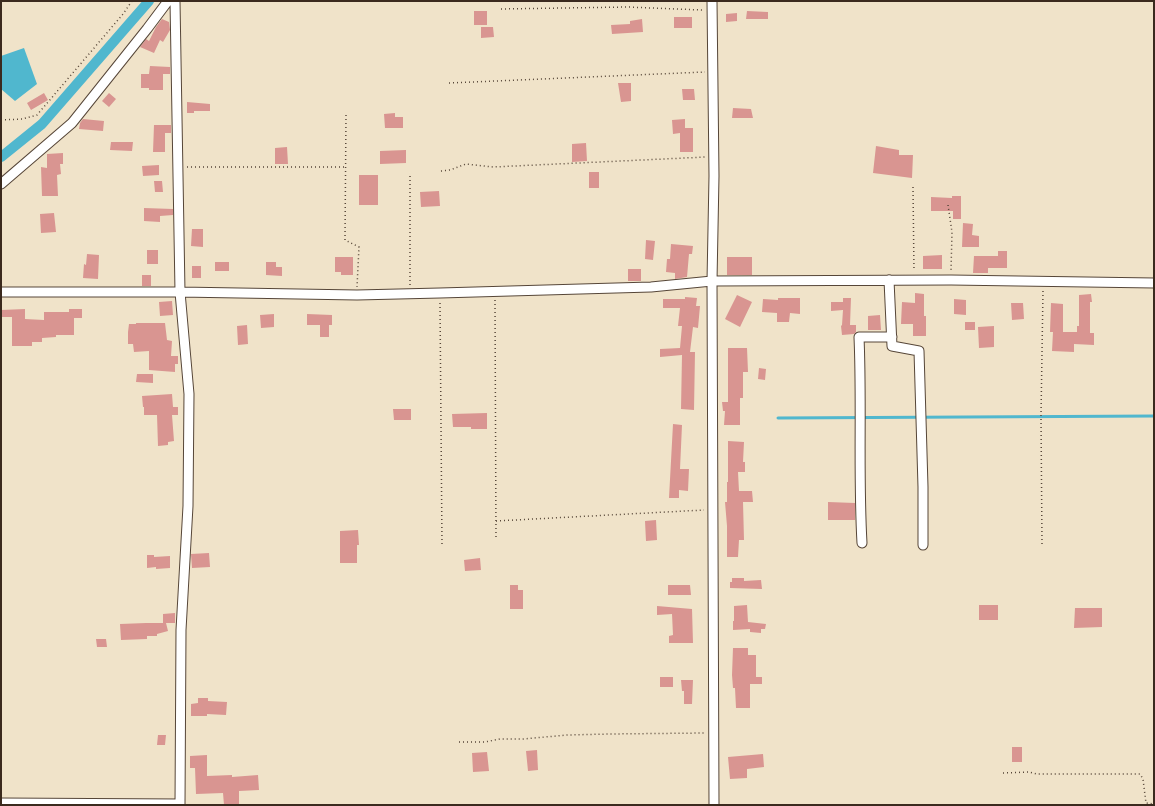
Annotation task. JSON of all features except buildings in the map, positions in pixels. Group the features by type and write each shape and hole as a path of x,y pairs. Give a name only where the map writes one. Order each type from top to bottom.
{"street":[{"path":"1,184 72,123 168,1"},
{"path":"1,803 180,804 181,630 188,506 189,394 180,292 175,1"},
{"path":"712,6 712,509 714,805"},
{"path":"889,280 892,346 919,351 923,473 923,545"},
{"path":"1,292 180,292 357,295 651,287 712,281 951,280 1154,283"},
{"path":"862,543 860,516 861,370 859,337 892,337"}],"path":[{"path":"1,120 22,119 37,115 123,14 132,1"},
{"path":"501,9 712,6"},
{"path":"450,83 712,71"},
{"path":"346,115 345,240 359,247 357,295"},
{"path":"441,171 450,170 466,164 494,167 713,156"},
{"path":"182,167 345,167"},
{"path":"410,174 410,293"},
{"path":"913,187 914,280"},
{"path":"948,205 952,232 951,280"},
{"path":"1042,544 1041,416 1043,281"},
{"path":"495,292 496,540"},
{"path":"440,293 442,545"},
{"path":"496,521 712,509"},
{"path":"459,742 485,742 500,739 581,735 713,733"},
{"path":"1003,772 1140,774 1143,779 1146,803 1154,804"}],"water":[{"path":"24,48 37,84 15,101 1,89 1,56"}],"waterway":[{"path":"1,157 42,124 149,1"},
{"path":"778,418 1154,416"}]}
